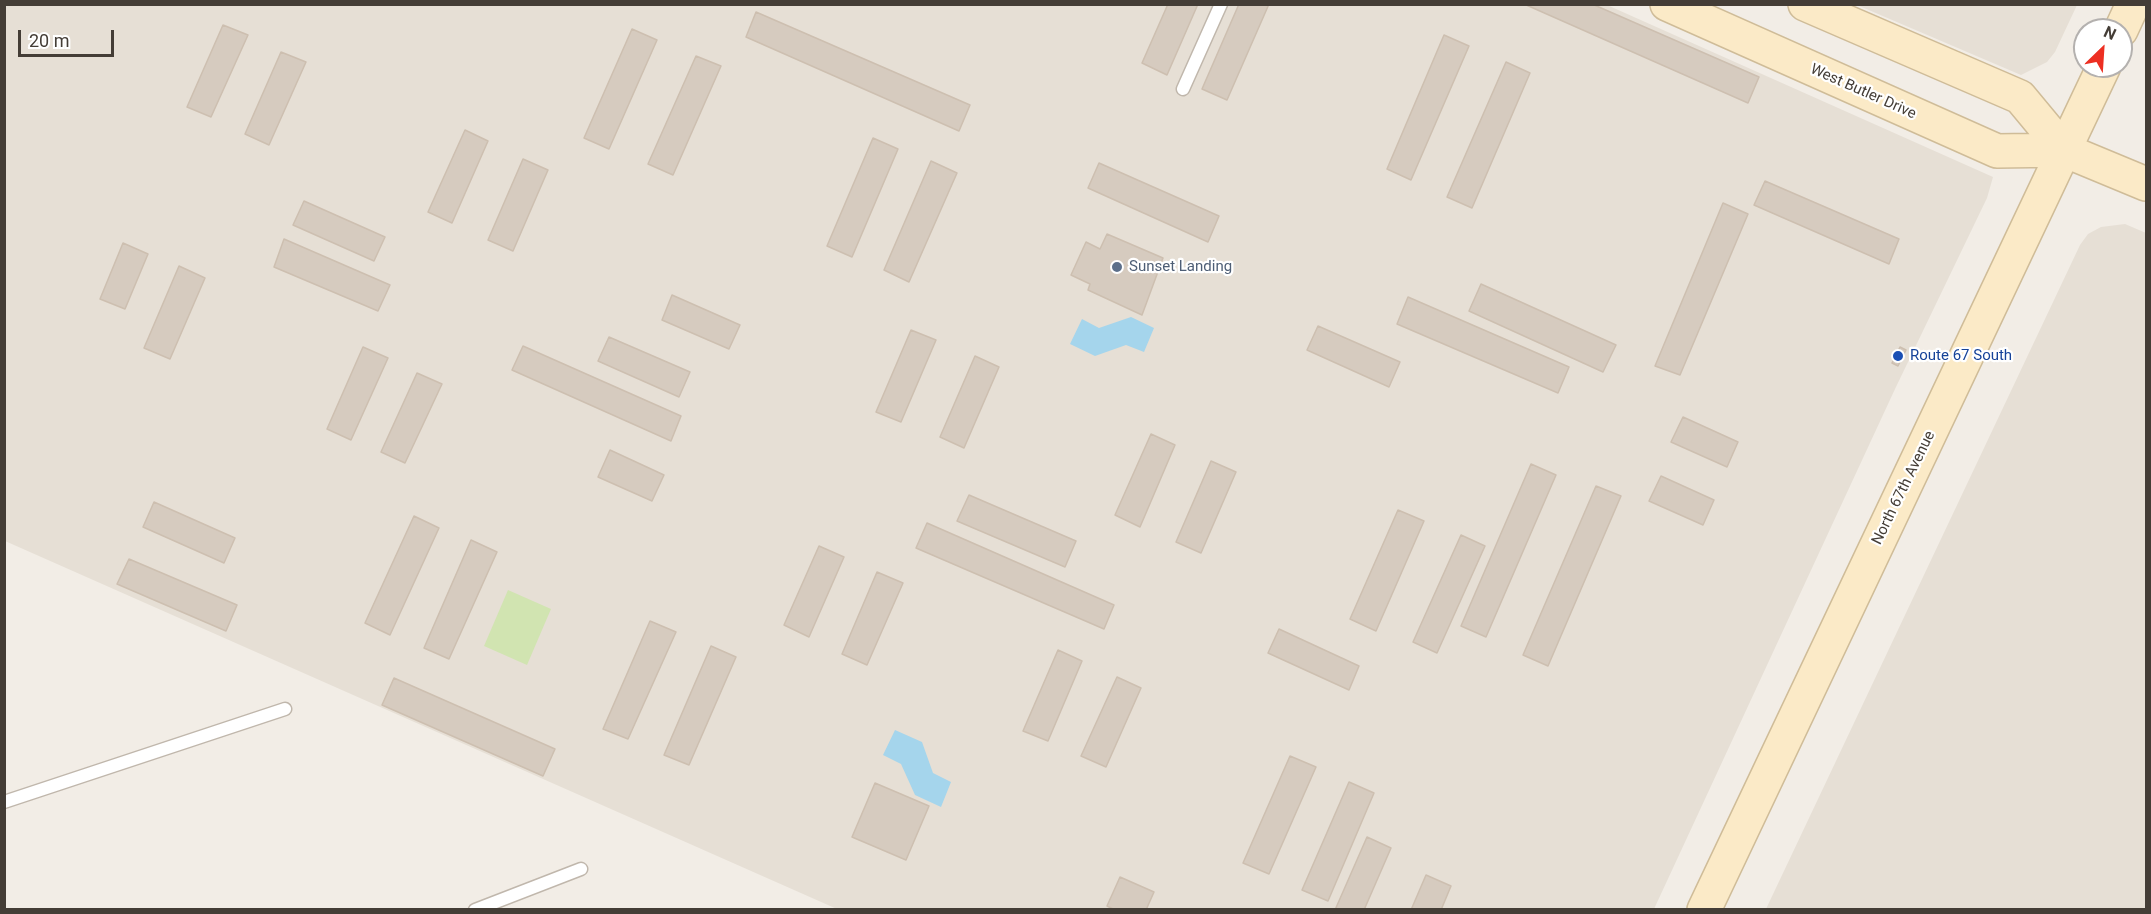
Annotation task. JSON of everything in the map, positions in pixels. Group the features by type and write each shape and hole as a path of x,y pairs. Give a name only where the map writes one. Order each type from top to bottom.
{"main road":[{"name":"West Butler Drive","path":"1667,4 1997,151 2064,150 2146,184"},
{"name":"West Butler Drive","path":"1805,4 2020,96 2064,150"},
{"path":"2127,18 2133,4"},
{"name":"North 67th Avenue","path":"1704,909 2098,78"}],"lane":[{"path":"1183,89 1221,4"},
{"path":"4,802 285,709"},
{"path":"475,909 581,869"}],"shaded area":[{"path":"2077,4 2055,52 2047,62 2021,75 1857,5"},
{"path":"6,5 1607,5 1993,177 1987,198 1895,389 1654,909 837,909 5,541"},
{"path":"2125,224 2146,233 2146,909 1766,909 2080,245 2088,234 2101,227"}],"green space":[{"path":"508,590 551,609 527,665 484,646"}],"water":[{"path":"1131,317 1154,328 1144,352 1126,345 1095,356 1070,344 1082,319 1099,328"},
{"path":"895,730 922,742 933,773 951,782 941,807 915,795 901,764 883,755"}],"building":[{"path":"1168,4 1198,4 1167,75 1142,63"},
{"path":"1239,4 1269,4 1227,100 1202,89"},
{"path":"1524,4 1592,4 1759,77 1748,103"},
{"path":"756,12 970,105 959,131 746,37"},
{"path":"223,25 248,35 211,117 187,107"},
{"path":"632,29 657,40 609,149 584,138"},
{"path":"1444,35 1469,46 1411,180 1387,169"},
{"path":"281,52 306,62 269,145 245,134"},
{"path":"696,56 721,66 673,175 648,164"},
{"path":"1506,62 1530,73 1472,208 1447,197"},
{"path":"465,130 488,141 452,223 428,212"},
{"path":"873,138 898,149 852,257 827,246"},
{"path":"523,159 548,170 513,251 488,240"},
{"path":"931,161 957,173 909,282 884,270"},
{"path":"1099,163 1219,216 1208,242 1088,188"},
{"path":"1765,181 1899,239 1889,264 1754,205"},
{"path":"304,201 385,237 374,261 293,225"},
{"path":"1723,203 1748,214 1680,375 1655,366"},
{"name":"Sunset Landing","path":"1107,234 1163,258 1142,315 1088,290 1090,284 1071,275 1086,242 1100,249"},
{"path":"284,239 390,285 378,311 274,267"},
{"path":"123,243 148,254 125,309 100,299"},
{"path":"179,266 205,278 170,359 144,348"},
{"path":"1481,284 1616,345 1603,372 1469,311"},
{"path":"672,295 740,325 729,349 662,320"},
{"path":"1408,297 1569,367 1558,393 1397,324"},
{"path":"1318,326 1400,362 1389,387 1307,350"},
{"path":"911,330 936,340 901,422 876,412"},
{"path":"609,337 690,372 679,397 598,361"},
{"path":"523,346 681,416 671,441 512,370"},
{"path":"363,347 388,358 351,440 327,429"},
{"path":"1900,347 1906,350 1898,366 1892,363"},
{"path":"975,356 999,367 964,448 940,437"},
{"path":"417,373 442,384 405,463 381,452"},
{"path":"1683,417 1738,442 1727,467 1671,442"},
{"path":"1151,434 1175,445 1140,527 1115,515"},
{"path":"610,450 664,475 652,501 598,477"},
{"path":"1211,461 1236,472 1201,553 1176,542"},
{"path":"1531,464 1556,475 1486,637 1461,626"},
{"path":"1661,476 1714,500 1703,525 1649,501"},
{"path":"1596,486 1621,496 1548,666 1523,655"},
{"path":"969,495 1076,541 1065,567 957,521"},
{"path":"154,502 235,538 224,563 143,527"},
{"path":"1398,510 1424,521 1376,631 1350,619"},
{"path":"414,516 439,528 390,635 365,623"},
{"path":"927,523 1114,605 1104,629 916,548"},
{"path":"1461,535 1485,546 1437,653 1413,642"},
{"path":"471,540 497,552 449,659 424,648"},
{"path":"819,546 844,557 809,637 784,625"},
{"path":"129,559 237,605 226,631 117,584"},
{"path":"877,572 903,583 867,665 842,654"},
{"path":"650,621 676,632 628,739 603,729"},
{"path":"1279,629 1359,666 1349,690 1268,653"},
{"path":"711,646 736,657 689,765 664,755"},
{"path":"1058,650 1082,661 1048,741 1023,731"},
{"path":"1117,677 1141,688 1106,767 1081,756"},
{"path":"394,678 555,749 543,776 382,705"},
{"path":"1290,756 1316,767 1269,874 1243,863"},
{"path":"1349,782 1374,793 1328,901 1302,890"},
{"path":"875,783 929,806 906,860 852,837"},
{"path":"1367,837 1391,848 1364,910 1335,910"},
{"path":"1426,875 1451,886 1441,910 1411,910"},
{"path":"1120,877 1154,892 1146,910 1115,910 1107,906"}],"place":[{"name":"Sunset Landing","path":"1117,267"},
{"name":"Route 67 South","path":"1898,356"}]}
